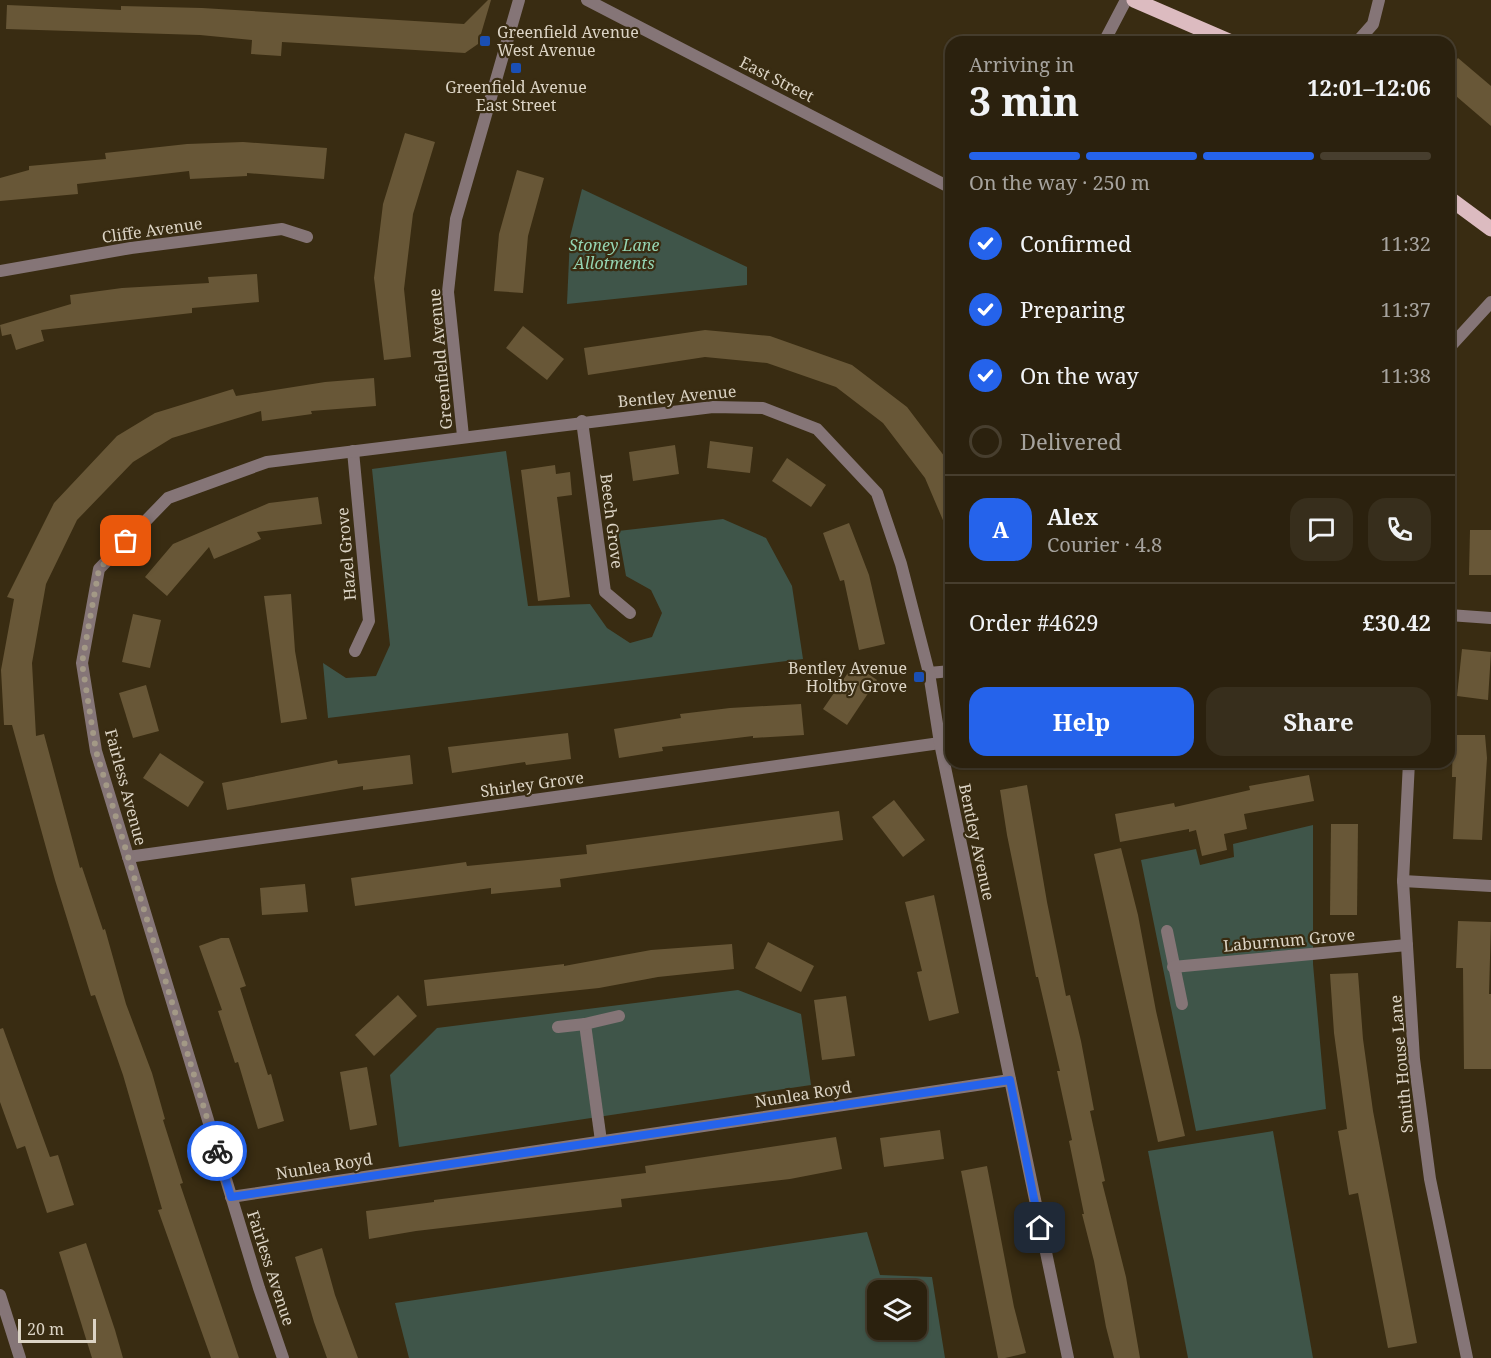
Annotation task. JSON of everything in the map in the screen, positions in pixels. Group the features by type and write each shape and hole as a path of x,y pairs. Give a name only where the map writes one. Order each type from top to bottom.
{"main road":[{"path":"1134,0 1217,36"},
{"path":"1455,202 1491,229"}],"street":[{"name":"Greenfield Avenue","path":"463,436 448,292 456,219 519,0"},
{"name":"East Street","path":"588,0 945,185"},
{"path":"1107,36 1126,0"},
{"path":"1362,36 1373,24 1379,0"},
{"name":"Cliffe Avenue","path":"0,271 131,248 282,229 308,237"},
{"path":"1455,341 1491,302"},
{"name":"Bentley Avenue","path":"463,436 713,407 762,408 817,429 877,493 901,564 929,674 945,767"},
{"name":"Beech Grove","path":"582,422 604,592 630,613"},
{"name":"Fairless Avenue","path":"283,1358 231,1197 96,751 82,663 99,569 168,498 267,462 463,436"},
{"name":"Hazel Grove","path":"353,451 369,621 355,651"},
{"path":"1455,615 1491,618"},
{"path":"929,674 945,672"},
{"name":"Shirley Grove","path":"128,857 940,743"},
{"name":"Bentley Avenue","path":"945,768 1068,1358"},
{"name":"Smith House Lane","path":"1409,768 1404,881 1414,1059 1430,1179 1467,1358"},
{"path":"1404,881 1491,886"},
{"path":"1167,931 1182,1004"},
{"name":"Laburnum Grove","path":"1173,967 1407,945"},
{"path":"558,1027 620,1016"},
{"path":"585,1024 601,1141"},
{"name":"Nunlea Royd","path":"231,1197 1010,1080"},
{"path":"0,1295 20,1358"}],"green space":[{"name":"Stoney Lane Allotments","path":"582,189 747,267 747,285 567,304 570,237"},
{"path":"506,451 528,606 590,604 607,628 630,643 652,637 662,613 651,590 626,576 618,531 723,519 766,538 792,586 803,659 328,718 323,663 346,678 376,676 390,645 372,469"},
{"path":"1313,825 1313,964 1326,1109 1196,1131 1141,860 1196,849 1200,865 1234,857 1233,844"},
{"path":"738,990 801,1014 811,1085 399,1147 390,1075 437,1028"},
{"path":"1273,1131 1313,1358 1188,1358 1148,1151"},
{"path":"867,1232 880,1275 932,1277 945,1358 409,1358 395,1303"}],"building":[{"path":"488,0 491,0 478,44 465,53 282,42 281,56 251,54 252,40 200,35 6,29 7,5 121,10 121,6 202,8 464,24"},
{"path":"1458,58 1491,86 1491,126 1455,95 1455,62"},
{"path":"405,133 435,142 413,214 404,289 411,357 384,360 374,278 383,204"},
{"path":"243,142 327,148 324,179 247,173 247,176 190,179 189,171 77,184 78,194 0,201 0,178 29,170 29,166 106,159 105,153 187,144"},
{"path":"517,170 544,178 528,236 523,293 494,291 499,234"},
{"path":"257,274 259,302 192,308 192,313 41,330 44,341 16,350 11,334 2,336 0,325 71,304 70,295 122,288 209,283 208,277"},
{"path":"523,326 564,359 547,380 506,348"},
{"path":"705,330 770,336 852,365 907,407 945,457 945,525 925,478 883,423 836,387 767,363 705,357 588,375 584,348"},
{"path":"374,378 376,406 311,411 312,414 262,421 261,411 172,438 133,462 77,520 46,584 32,663 36,736 44,734 80,868 82,867 103,930 105,929 126,1004 152,1073 165,1119 163,1120 183,1183 180,1184 239,1358 211,1358 158,1210 162,1209 123,1075 95,995 91,996 55,880 12,725 4,725 1,670 14,599 7,597 54,503 117,436 155,413 233,389 236,396 325,382"},
{"path":"710,441 753,447 750,473 707,468"},
{"path":"675,445 679,474 633,481 629,452"},
{"path":"787,458 826,485 811,507 772,481"},
{"path":"555,465 556,474 570,472 572,495 557,497 570,597 538,601 521,470"},
{"path":"318,497 322,524 257,532 261,539 214,559 209,547 167,596 145,577 173,544 269,503"},
{"path":"849,523 869,575 885,644 859,650 844,580 840,581 823,533"},
{"path":"1470,530 1491,530 1491,575 1469,575"},
{"path":"291,594 295,651 307,719 281,723 264,596"},
{"path":"133,614 161,620 150,668 122,662"},
{"path":"1462,649 1491,652 1488,700 1457,696"},
{"path":"854,664 877,680 847,725 823,709"},
{"path":"146,685 159,731 133,738 119,693"},
{"path":"801,704 804,735 753,738 753,736 662,747 663,751 619,758 614,729 681,718 680,714 730,708"},
{"path":"568,733 571,759 526,765 525,762 452,773 448,747"},
{"path":"1455,735 1485,735 1487,758 1482,840 1453,839 1456,777 1452,777 1452,768 1455,768"},
{"path":"160,753 204,782 188,807 143,778"},
{"path":"410,755 413,784 363,790 363,786 227,810 222,783 337,760 338,764"},
{"path":"1309,775 1314,801 1244,814 1247,829 1224,834 1227,850 1202,856 1196,830 1189,832 1189,829 1120,842 1115,814 1174,803 1175,807 1250,790 1249,786"},
{"path":"1027,785 1066,996 1070,995 1081,1041 1094,1110 1090,1111 1105,1181 1102,1182 1126,1277 1140,1358 1114,1358 1106,1327 1094,1261 1082,1214 1084,1214 1069,1141 1072,1140 1057,1071 1060,1071 1038,977 1036,977 1007,835 1000,790"},
{"path":"894,800 925,840 903,857 872,817"},
{"path":"839,811 843,840 560,879 561,887 491,894 491,888 355,906 351,878 466,862 467,866 587,854 586,845"},
{"path":"1331,824 1358,824 1357,915 1330,915"},
{"path":"1121,848 1138,915 1156,1011 1185,1136 1158,1142 1094,854"},
{"path":"305,884 308,912 262,915 260,888"},
{"path":"934,895 959,1013 929,1021 917,972 922,971 905,902"},
{"path":"1458,921 1491,922 1489,994 1491,994 1491,1069 1464,1069 1463,968 1456,968"},
{"path":"221,938 229,938 246,986 240,988 268,1075 271,1074 284,1121 258,1129 238,1062 235,1063 218,1011 222,1010 199,946"},
{"path":"768,942 814,966 801,992 755,968"},
{"path":"732,944 734,969 658,977 599,988 427,1006 424,980 564,964 564,966 651,950"},
{"path":"1358,973 1363,1039 1373,1111 1417,1343 1388,1348 1358,1193 1349,1195 1338,1131 1347,1129 1334,1033 1330,974"},
{"path":"398,995 417,1016 374,1056 355,1035"},
{"path":"846,996 855,1056 822,1060 814,1000"},
{"path":"3,1028 50,1157 58,1155 74,1205 47,1213 25,1146 17,1149 0,1102 0,1029"},
{"path":"367,1067 377,1125 350,1130 340,1072"},
{"path":"940,1130 944,1159 884,1167 880,1138"},
{"path":"836,1137 842,1169 790,1179 621,1199 622,1207 416,1231 369,1239 366,1211 646,1173 645,1166"},
{"path":"987,1166 1014,1307 1026,1353 1005,1358 998,1358 961,1171"},
{"path":"86,1243 123,1358 92,1358 59,1252"},
{"path":"322,1248 335,1295 358,1358 327,1358 314,1322 295,1257"}],"way so far":[{"path":"126,541 99,569 82,663 96,751 217,1151"}],"place":[{"name":"Greenfield Avenue West Avenue","path":"485,41"},
{"name":"Greenfield Avenue East Street","path":"516,68"},
{"name":"Bentley Avenue Holtby Grove","path":"919,677"}],"route":[{"path":"217,1151 231,1197 1010,1080 1040,1228"}]}
